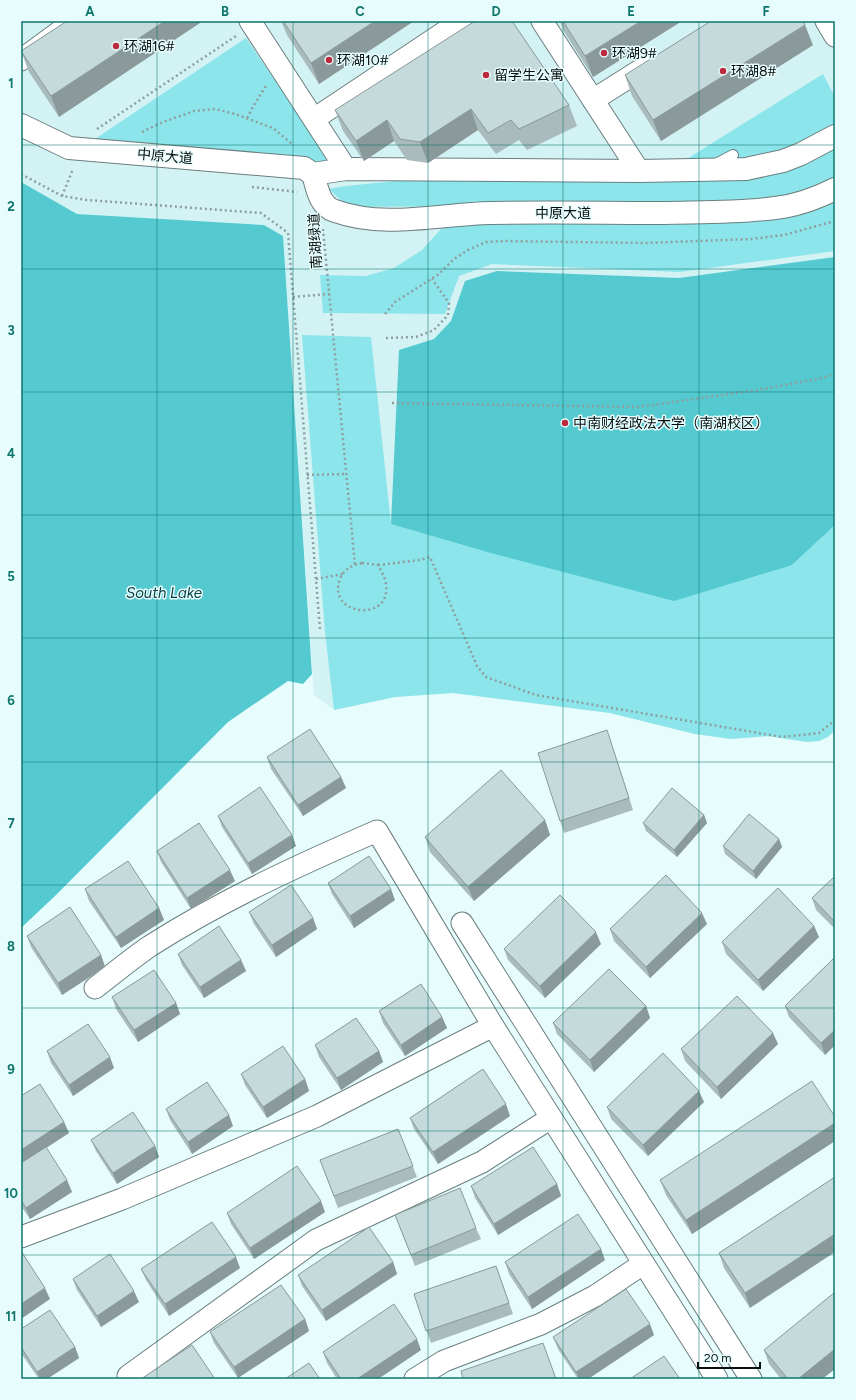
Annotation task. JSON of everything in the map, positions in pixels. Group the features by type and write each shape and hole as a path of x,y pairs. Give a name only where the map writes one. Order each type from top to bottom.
{"main road":[{"name":"中原大道","path":"21,125 71,157 114,152 309,171 346,169 639,171 746,169 773,164 801,154 835,136"},
{"path":"309,171 323,203"},
{"name":"中原大道","path":"323,203 333,211 368,220 410,220 489,213 699,212 777,208 805,201 835,189"}],"street":[{"path":"21,60 74,21"},
{"path":"314,119 461,21"},
{"path":"542,21 639,171"},
{"path":"826,21 835,36"},
{"path":"254,22 281,68 346,169"},
{"path":"593,100 666,54"},
{"path":"95,988 150,947 216,908 305,862 377,831 493,1026 717,1379"},
{"path":"462,924 751,1379"},
{"path":"21,1238 122,1199 317,1116 493,1026"},
{"path":"128,1376 316,1240 482,1162 551,1118"},
{"path":"415,1379 444,1361 541,1324 595,1296 643,1264"}],"lane":[{"path":"706,170 733,155"}],"path":[{"path":"62,196 71,157 254,22"},
{"path":"247,118 264,87 281,68"},
{"path":"114,152 136,134 163,122 194,111 215,109 247,118 273,128 295,147 309,171"},
{"path":"21,174 62,196 87,200 261,213 288,233 320,629"},
{"name":"南湖绿道","path":"248,186 303,193 323,203 324,214 322,222 354,565"},
{"path":"384,314 395,302 439,274 454,259 468,250 486,242 645,243 752,239 784,236 835,221"},
{"path":"386,338 416,336 434,330 448,315 449,303 432,279"},
{"path":"293,297 329,294"},
{"path":"392,402 639,407 757,390 822,378 835,374"},
{"path":"307,475 346,474"},
{"path":"378,565 387,585 383,600 378,606 364,612 349,607 340,595 339,588 340,580 348,568 362,563 378,565 430,557 477,666 486,677 536,695 782,737 819,734 835,720"},
{"path":"316,578 343,574"}],"shaded area":[{"name":"中南财经政法大学（南湖校区）","path":"21,21 835,21 835,730 833,733 731,739 695,734 610,713 453,693 395,697 334,710 314,695 283,236 264,225 77,214 21,182"},
{"path":"246,38 331,162 86,145"},
{"path":"823,74 835,97 835,180 820,189 754,204 348,207 329,189 447,176 685,160"},
{"path":"835,195 835,251 680,272 492,264 459,276 445,314 323,313 320,275 366,276 394,268 422,250 449,220"},
{"path":"302,335 371,337 391,524 792,565 835,525 835,730 828,737 819,741 807,742 768,736 731,739 695,734 610,713 453,693 395,697 334,710 325,632"}],"water":[{"name":"South Lake","path":"21,182 77,214 264,225 283,236 312,674 303,684 288,681 228,722 56,895 21,928"},
{"path":"835,257 835,525 792,565 674,601 491,553 391,524 399,350 434,339 451,321 465,281 497,271 679,278"}],"building":[{"path":"67,21 165,21 51,96 21,51"},
{"path":"283,21 375,21 311,63"},
{"name":"留学生公寓","path":"475,21 512,21 569,105 519,129 511,120 488,133 471,109 420,142 400,139 387,120 356,141 335,110"},
{"path":"563,21 641,21 585,56"},
{"path":"711,21 803,21 805,25 653,120 625,75"},
{"path":"310,729 341,777 298,805 267,757"},
{"path":"607,730 629,798 560,821 538,753"},
{"path":"501,770 545,820 468,887 425,837"},
{"path":"260,787 292,835 248,863 218,816"},
{"path":"672,788 704,815 674,850 643,823"},
{"path":"749,814 779,839 753,871 723,846"},
{"path":"199,823 230,870 187,898 157,851"},
{"path":"369,856 391,889 350,916 328,883"},
{"path":"128,861 159,908 116,937 85,889"},
{"path":"666,875 702,913 646,967 610,929"},
{"path":"835,876 835,922 812,898"},
{"path":"291,885 313,918 272,945 249,912"},
{"path":"778,888 814,926 758,980 722,942"},
{"path":"560,895 596,932 540,986 504,949"},
{"path":"70,907 101,955 58,983 27,936"},
{"path":"219,926 241,960 200,987 178,954"},
{"path":"835,957 835,1030 821,1043 785,1006"},
{"path":"609,969 646,1006 590,1060 553,1023"},
{"path":"154,970 176,1003 134,1030 112,997"},
{"path":"421,984 442,1017 401,1045 379,1011"},
{"path":"737,996 773,1033 717,1087 681,1049"},
{"path":"356,1018 379,1051 337,1078 315,1045"},
{"path":"88,1024 110,1057 69,1085 47,1051"},
{"path":"283,1046 305,1079 263,1107 241,1074"},
{"path":"663,1053 699,1091 643,1145 607,1107"},
{"path":"483,1069 506,1104 433,1152 410,1118"},
{"path":"812,1081 835,1117 835,1123 686,1220 660,1180"},
{"path":"207,1082 229,1115 188,1142 166,1109"},
{"path":"40,1084 64,1122 21,1150 21,1096"},
{"path":"133,1112 155,1146 113,1173 91,1140"},
{"path":"398,1129 413,1166 334,1196 320,1160"},
{"path":"46,1147 67,1180 26,1208 21,1200 21,1163"},
{"path":"533,1147 557,1184 494,1224 471,1186"},
{"path":"297,1166 321,1201 250,1248 227,1213"},
{"path":"835,1177 835,1234 745,1293 719,1253"},
{"path":"460,1188 476,1228 411,1255 395,1215"},
{"path":"578,1214 601,1249 528,1297 505,1262"},
{"path":"212,1222 236,1257 165,1304 141,1269"},
{"path":"369,1227 393,1262 322,1310 298,1275"},
{"path":"21,1251 45,1288 21,1304"},
{"path":"110,1254 134,1291 97,1316 73,1279"},
{"path":"496,1266 509,1303 426,1331 414,1294"},
{"path":"281,1285 305,1319 234,1367 210,1332"},
{"path":"626,1289 650,1324 576,1372 553,1337"},
{"path":"835,1292 835,1349 798,1379 788,1379 764,1350"},
{"path":"394,1304 417,1339 357,1379 341,1379 323,1352"},
{"path":"50,1310 75,1347 37,1372 21,1347 21,1329"},
{"path":"543,1343 556,1379 463,1379 461,1371"},
{"path":"192,1345 215,1379 141,1379"},
{"path":"664,1356 680,1379 630,1379"},
{"path":"309,1363 320,1379 285,1379"}],"place":[{"name":"环湖16#","path":"116,46"},
{"name":"环湖9#","path":"604,53"},
{"name":"环湖10#","path":"329,60"},
{"name":"环湖8#","path":"723,71"},
{"name":"留学生公寓","path":"486,75"},
{"name":"中南财经政法大学（南湖校区）","path":"565,423"}]}
